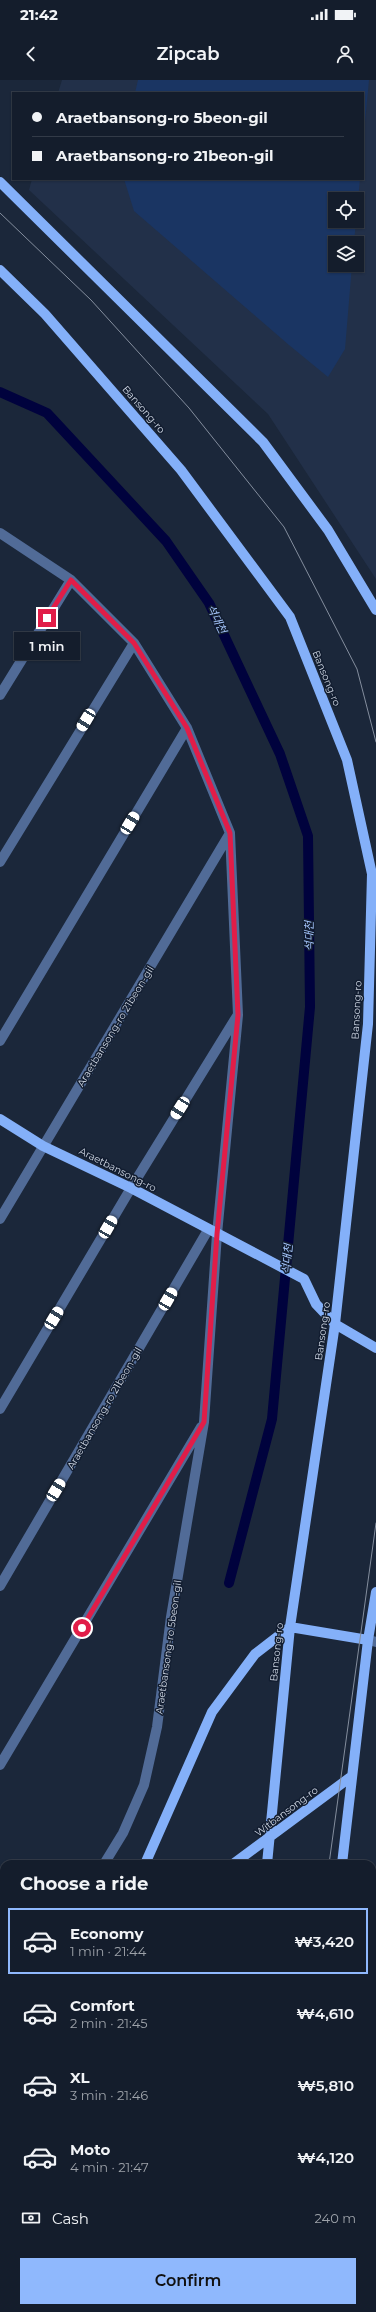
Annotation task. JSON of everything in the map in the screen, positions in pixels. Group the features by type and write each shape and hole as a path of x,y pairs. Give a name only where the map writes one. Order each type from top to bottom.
{"main road":[{"path":"0,182 263,442 328,530 376,610"},
{"name":"Bansong-ro","path":"0,270 45,314 181,470 290,617 347,760 372,874 368,1024 336,1324 290,1628 268,1860"},
{"name":"Araetbansong-ro","path":"0,1120 43,1146 131,1188 304,1279 316,1304 336,1324"},
{"path":"336,1324 376,1348"},
{"path":"342,1860 352,1776 372,1641 376,1592"},
{"path":"147,1860 212,1712 255,1654 290,1628 372,1641"},
{"name":"Witbansong-ro","path":"239,1860 352,1776"}],"street":[{"name":"Araetbansong-ro 5beon-gil","path":"0,533 71,580 134,643 187,728 230,833 238,1015 217,1234 204,1422 171,1618 157,1727 151,1756 144,1785 123,1833 106,1860"},
{"path":"0,695 71,580"},
{"path":"0,862 134,643"},
{"path":"0,1041 187,728"},
{"name":"Araetbansong-ro 21beon-gil","path":"0,1219 230,833"},
{"path":"0,1409 131,1188 238,1015"},
{"name":"Araetbansong-ro 21beon-gil","path":"0,1586 217,1234"},
{"name":"Araetbansong-ro 5beon-gil","path":"0,1765 204,1422"}],"shaded area":[{"path":"62,80 376,80 376,579 268,414 29,190 32,180 364,180 364,92 58,92"},
{"path":"138,80 369,80 364,132 364,92 135,92"},
{"path":"124,180 360,180 359,192 328,192 328,228 355,228 355,236 328,236 328,272 351,272 345,349 328,377 134,211"}],"waterway":[{"name":"석대천","path":"0,392 47,413 166,541 209,603 280,754 308,836 310,1007 272,1419 229,1583"}],"tram line":[{"path":"0,213 91,300 189,408 284,527 357,669 376,742"},
{"path":"330,1860 376,1523"}],"route":[{"path":"47,618 71,580 134,643 187,728 230,833 238,1015 217,1234 204,1422 82,1628"}]}
